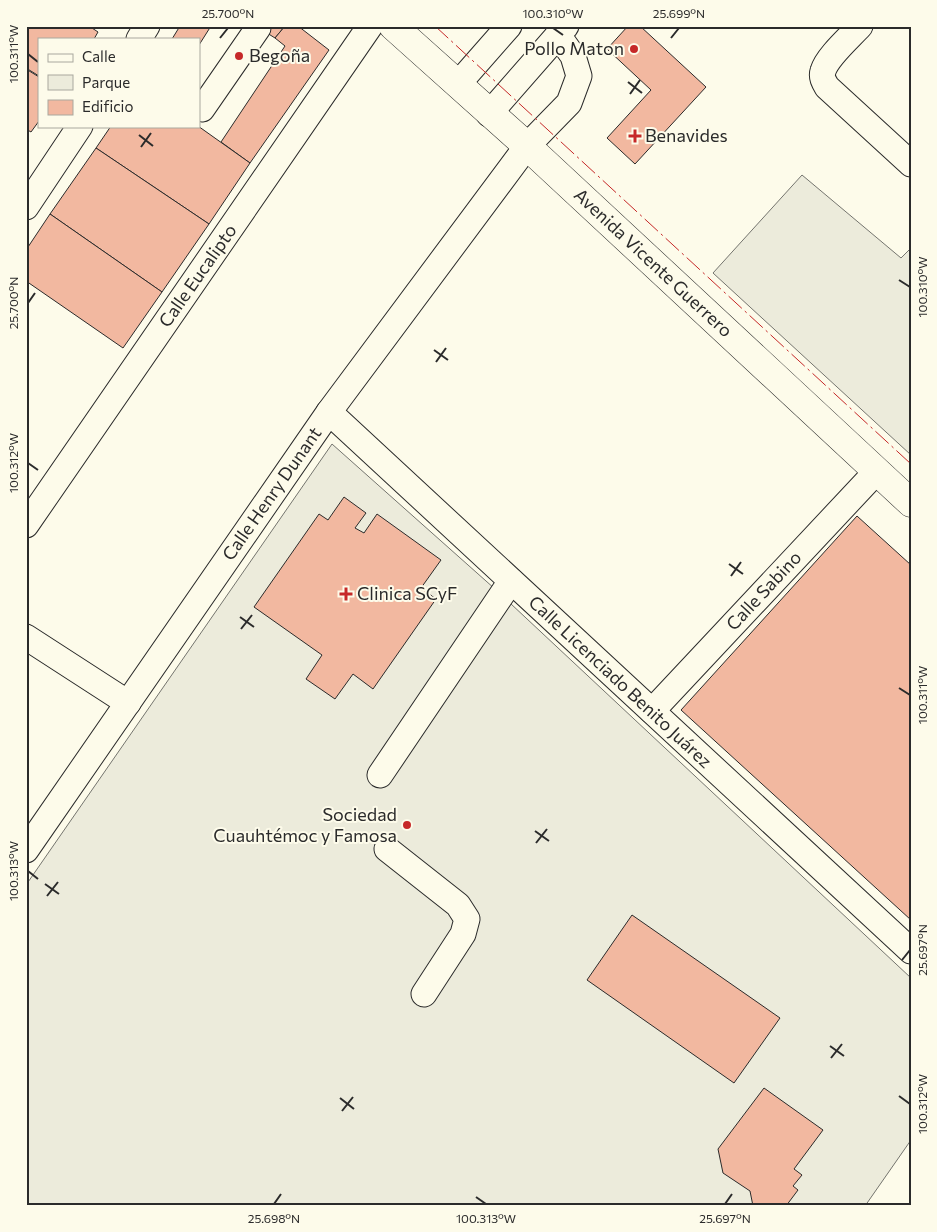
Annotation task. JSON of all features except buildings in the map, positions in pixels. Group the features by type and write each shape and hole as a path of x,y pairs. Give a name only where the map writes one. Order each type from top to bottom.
{"main road":[{"name":"Avenida Vicente Guerrero","path":"393,26 489,114 527,146 911,503"}],"street":[{"path":"140,38 147,26"},
{"name":"Calle Eucalipto","path":"26,526 370,26"},
{"path":"458,84 509,26"},
{"path":"860,26 830,60 823,71 823,78 827,87 911,164"},
{"path":"202,110 258,28"},
{"path":"489,114 562,31"},
{"name":"Calle Henry Dunant","path":"26,850 329,412 527,146 569,103 579,76 562,31"},
{"path":"26,207 79,128"},
{"name":"Calle Licenciado Benito Juárez","path":"329,412 911,951"},
{"name":"Calle Sabino","path":"652,711 876,472"},
{"path":"380,774 511,581"},
{"path":"26,637 128,703"},
{"path":"387,849 458,905 466,919 464,934 424,994"}],"green space":[{"path":"802,175 901,258 911,248 911,455 713,273"},
{"name":"Sociedad Cuauhtémoc y Famosa","path":"332,444 495,589 911,978 911,1140 865,1206 26,1206 26,885"}],"power":[{"path":"435,26 911,464"}],"place":[{"name":"Pollo Maton","path":"634,49"},
{"name":"Begoña","path":"239,56"},
{"name":"Benavides","path":"635,136"},
{"name":"Clinica SCyF","path":"346,594"},
{"name":"Sociedad Cuauhtémoc y Famosa","path":"407,825"}]}
